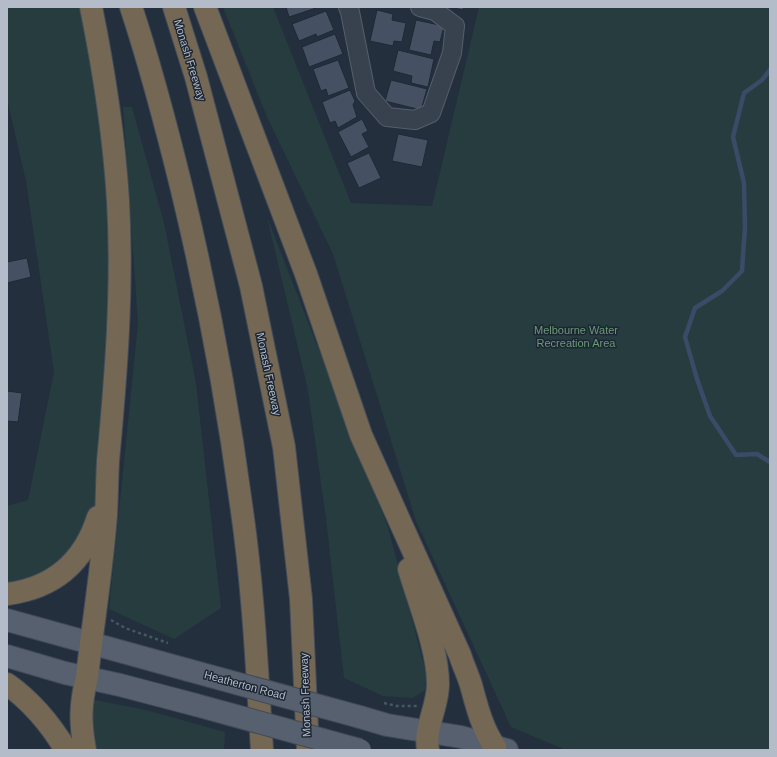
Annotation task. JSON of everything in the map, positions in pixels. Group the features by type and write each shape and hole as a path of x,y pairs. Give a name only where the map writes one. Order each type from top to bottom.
{"highway":[{"path":"85,750 81,715 82,702 87,677 106,515 107,478 119,331 119,247 117,195 110,119 102,62 91,7"},
{"path":"131,7 165,122 198,255 220,368 242,505 254,619 262,750"},
{"name":"Monash Freeway","path":"174,7 196,77 252,286 284,447 301,599 308,750"},
{"path":"205,7 306,274 361,435 460,655 487,736 501,748"},
{"path":"7,594 33,588 61,573 72,564 88,544 94,531 107,478"},
{"path":"385,491 438,673 438,687 427,741"},
{"path":"7,684 32,705 66,750"}],"main road":[{"name":"Heatherton Road","path":"7,620 360,717 387,725 427,741 461,738 501,748"},
{"path":"7,656 65,673 87,677 196,705 360,750"}],"lane":[{"path":"354,9 366,93 386,117 415,120 431,113 452,52 455,26 435,11 420,7"}],"path":[{"path":"107,618 125,628 174,645"},
{"path":"378,702 397,706 420,705"}],"green space":[{"path":"7,7 81,7 102,120 113,257 97,500 94,510 81,537 61,561 42,573 7,584 7,506 28,500 54,372 26,181 7,99"},
{"name":"Melbourne Water Recreation Area","path":"223,7 273,7 351,203 432,206 479,7 770,7 770,750 566,750 511,727 416,521 333,254 267,117"},
{"path":"123,107 132,107 164,223 196,383 221,608 174,639 109,609 138,324"},
{"path":"267,217 388,527 427,677 425,690 413,698 383,696 344,678 326,519 308,390"},
{"path":"90,699 146,710 225,732 224,750 91,750"}],"building":[{"path":"286,7 319,7 289,17"},
{"path":"449,7 464,7 463,10"},
{"path":"377,10 393,14 392,20 406,23 402,42 394,41 393,46 370,41"},
{"path":"326,11 334,30 317,37 316,34 299,41 292,24"},
{"path":"416,20 444,26 440,42 434,41 431,55 409,50"},
{"path":"335,34 343,54 309,67 302,47"},
{"path":"398,50 434,59 428,87 411,83 412,76 393,71"},
{"path":"338,60 349,88 328,96 326,89 321,91 313,69"},
{"path":"391,80 427,89 421,110 385,101"},
{"path":"350,90 355,101 353,105 357,117 338,128 335,121 330,123 322,102"},
{"path":"362,119 368,131 362,134 369,147 351,157 338,132"},
{"path":"398,134 428,140 422,167 392,161"},
{"path":"369,153 381,178 359,188 347,163"},
{"path":"27,258 31,277 7,283 7,262"},
{"path":"7,391 22,393 18,422 7,421"}],"waterway":[{"path":"770,70 762,80 744,93 733,137 744,183 745,227 742,271 722,291 695,308 685,337 697,379 710,416 736,455 757,454 770,462"}]}
